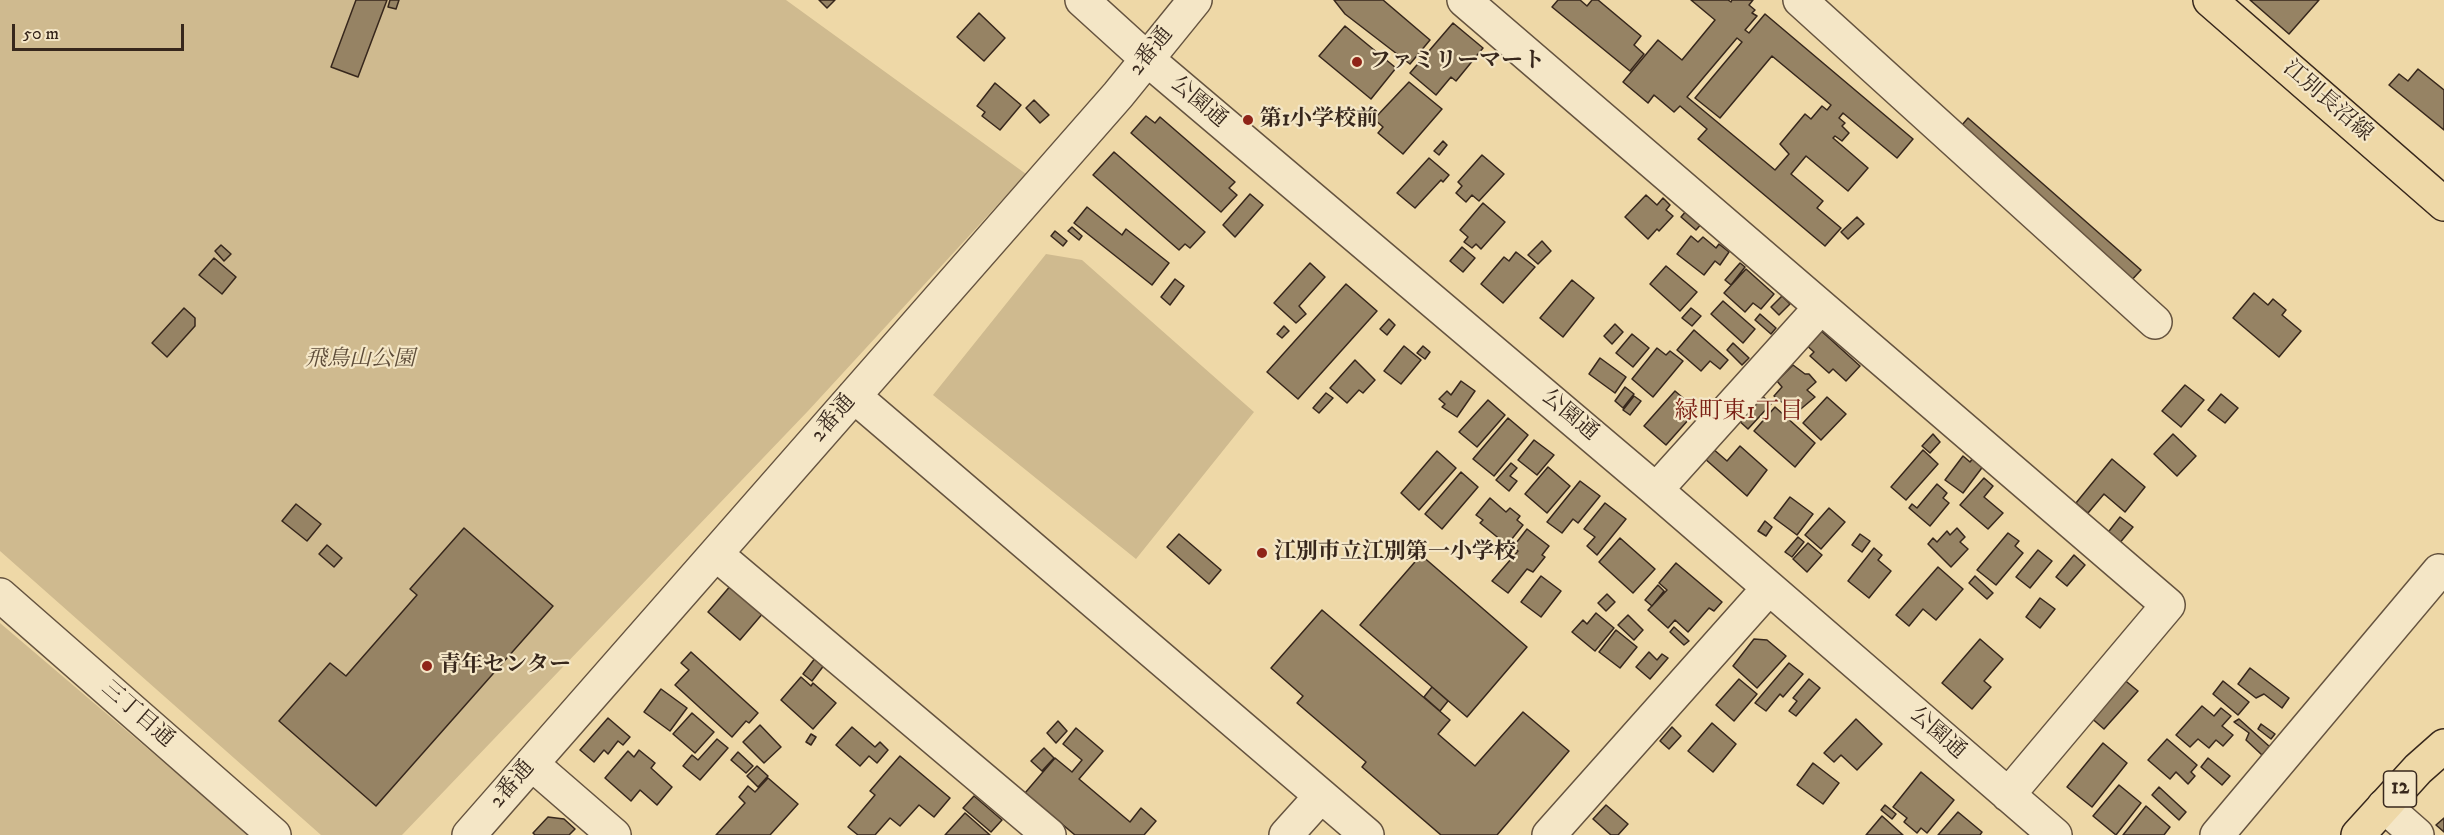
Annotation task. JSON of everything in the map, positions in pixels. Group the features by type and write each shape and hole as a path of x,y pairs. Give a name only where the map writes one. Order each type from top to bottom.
{"main road":[{"name":"江別長沼線","path":"2210,0 2444,204"},
{"name":"12","path":"2358,835 2418,769 2444,746"}],"street":[{"name":"公園通","path":"1082,0 1146,59 1656,490 2055,835"},
{"name":"2番通","path":"469,835 1110,104 1195,0"},
{"path":"1464,0 2168,605 2008,795"},
{"path":"1800,0 2155,322"},
{"path":"1656,490 1821,307"},
{"path":"854,396 1367,835"},
{"path":"716,554 1049,835"},
{"path":"2217,835 2439,571"},
{"path":"1549,835 1768,589"},
{"name":"三丁目通","path":"0,595 274,835"},
{"path":"532,764 614,835"},
{"path":"1286,835 1321,796"},
{"path":"2384,806 2417,835"}],"green space":[{"name":"飛鳥山公園","path":"0,0 786,0 1026,174 808,411 402,835 321,835 0,551"},
{"path":"1046,254 1082,260 1254,412 1136,559 933,395"},
{"path":"0,623 249,835 0,835"}],"building":[{"path":"356,0 387,0 358,77 331,67"},
{"path":"390,0 399,0 396,9 388,7"},
{"path":"819,0 835,0 827,8"},
{"path":"1334,0 1383,0 1430,40 1410,64 1345,14"},
{"path":"1558,0 1580,0 1587,6 1592,0 1598,0 1641,36 1634,45 1644,54 1630,71 1552,7"},
{"path":"1691,0 1728,0 1731,2 1732,0 1753,0 1749,5 1755,10 1752,13 1757,16 1745,30 1749,33 1765,14 1913,139 1897,158 1843,113 1839,118 1845,123 1842,126 1849,133 1842,141 1835,136 1833,138 1868,168 1848,191 1806,156 1791,174 1823,201 1817,208 1841,228 1825,246 1698,139 1707,129 1680,106 1674,112 1654,95 1648,103 1623,82 1658,40 1682,60 1715,20","holes":["1737,38 1742,42 1695,98 1720,118 1772,56 1831,105 1827,110 1822,106 1811,119 1805,114 1780,144 1789,154 1775,170 1687,97"]},
{"path":"2250,0 2319,0 2289,34"},
{"path":"979,13 1005,38 984,61 957,37"},
{"path":"1453,23 1483,48 1456,81 1451,77 1436,95 1410,73"},
{"name":"ファミリーマート","path":"1345,26 1396,68 1371,99 1319,56"},
{"path":"2418,69 2444,90 2444,130 2389,85 2399,74 2408,81"},
{"path":"1409,82 1442,109 1403,154 1378,133 1383,127 1374,119"},
{"path":"995,83 1021,105 1000,130 982,116 985,112 977,106"},
{"path":"1034,100 1049,115 1040,123 1026,108"},
{"path":"1146,116 1155,123 1160,117 1235,182 1229,188 1237,195 1221,212 1131,133"},
{"path":"1968,118 2141,270 2129,283 1956,132"},
{"path":"1443,141 1447,145 1439,155 1434,151"},
{"path":"1114,152 1205,232 1190,248 1185,244 1179,250 1093,175"},
{"path":"1482,155 1504,174 1479,201 1472,195 1466,202 1456,193 1462,186 1458,182"},
{"path":"1429,158 1449,175 1443,182 1441,180 1415,208 1397,193"},
{"path":"1250,194 1263,205 1235,237 1223,225"},
{"path":"1646,195 1657,205 1663,198 1670,205 1666,210 1673,216 1648,239 1625,217"},
{"path":"1483,203 1505,222 1481,249 1476,244 1472,248 1464,242 1468,237 1460,230"},
{"path":"1087,207 1122,235 1126,229 1169,263 1152,285 1074,223"},
{"path":"1687,210 1703,222 1696,230 1681,217"},
{"path":"1857,217 1864,224 1848,239 1841,232"},
{"path":"1072,227 1082,236 1079,240 1068,231"},
{"path":"1055,231 1067,241 1063,246 1051,236"},
{"path":"1691,236 1698,242 1703,237 1716,248 1719,244 1729,252 1720,265 1715,261 1704,275 1677,254"},
{"path":"1542,241 1551,251 1538,264 1528,255"},
{"path":"221,245 231,254 224,261 215,251"},
{"path":"1462,247 1475,258 1463,272 1450,261"},
{"path":"1516,252 1535,267 1503,303 1481,284 1504,257 1509,261"},
{"path":"214,258 236,277 222,294 199,275"},
{"path":"1310,263 1325,277 1299,306 1306,314 1296,323 1274,303"},
{"path":"1740,263 1745,267 1731,285 1725,280"},
{"path":"1666,266 1697,292 1680,311 1650,284"},
{"path":"1746,269 1774,294 1761,309 1753,303 1745,312 1724,293"},
{"path":"1175,279 1184,286 1170,305 1161,297"},
{"path":"1572,280 1594,298 1563,337 1540,318"},
{"path":"1346,284 1377,311 1298,399 1267,372"},
{"path":"2254,293 2268,305 2273,299 2286,310 2282,315 2301,331 2279,357 2233,318"},
{"path":"1782,296 1790,304 1779,315 1771,307"},
{"path":"1723,301 1755,329 1743,343 1711,314"},
{"path":"184,308 195,318 195,326 167,357 152,343"},
{"path":"1691,308 1701,316 1692,326 1682,318"},
{"path":"1760,314 1776,328 1771,334 1755,320"},
{"path":"1389,319 1395,325 1387,335 1380,329"},
{"path":"1615,324 1623,332 1612,344 1604,336"},
{"path":"1284,326 1289,331 1282,338 1277,334"},
{"path":"1818,328 1860,366 1846,381 1833,369 1829,373 1810,356 1814,352 1804,343"},
{"path":"1694,330 1728,360 1720,369 1710,361 1701,371 1677,350"},
{"path":"1632,334 1649,348 1633,367 1616,353"},
{"path":"1733,343 1749,358 1742,365 1727,350"},
{"path":"1404,346 1421,360 1401,384 1384,371"},
{"path":"1423,346 1430,352 1425,359 1417,353"},
{"path":"1657,348 1666,355 1670,351 1683,361 1653,397 1632,379"},
{"path":"1600,358 1626,377 1615,393 1589,374"},
{"path":"1355,360 1375,380 1363,393 1359,390 1347,403 1330,388"},
{"path":"1793,365 1805,374 1809,374 1816,382 1807,390 1815,397 1796,413 1774,396 1782,387 1777,381"},
{"path":"1461,381 1475,391 1457,417 1442,407 1445,404 1439,399 1447,391 1451,395"},
{"path":"2185,385 2204,400 2181,427 2162,411"},
{"path":"1625,387 1634,394 1623,408 1615,401"},
{"path":"1675,391 1697,410 1666,445 1644,426"},
{"path":"1326,393 1333,398 1319,413 1313,408"},
{"path":"1759,393 1771,404 1748,429 1736,418"},
{"path":"2221,394 2238,408 2225,423 2208,410"},
{"path":"1634,396 1641,401 1630,415 1623,410"},
{"path":"1827,397 1846,414 1821,440 1803,423"},
{"path":"1488,400 1505,415 1477,447 1459,432"},
{"path":"1775,407 1815,443 1795,467 1754,431"},
{"path":"1508,418 1528,435 1494,476 1473,459"},
{"path":"1933,434 1940,442 1930,453 1922,446"},
{"path":"2173,434 2196,456 2177,476 2154,454"},
{"path":"1534,440 1554,455 1537,475 1518,460"},
{"path":"1740,446 1767,470 1747,496 1704,458 1712,448 1727,461"},
{"path":"1923,450 1938,464 1906,500 1891,487"},
{"path":"1437,451 1456,468 1419,510 1401,493"},
{"path":"1963,456 1970,462 1973,458 1984,465 1963,493 1945,480"},
{"path":"2112,459 2145,487 2125,512 2104,494 2088,513 2076,503"},
{"path":"1511,463 1517,468 1510,476 1517,481 1509,491 1496,480"},
{"path":"1548,467 1570,486 1547,513 1525,494"},
{"path":"1461,472 1478,487 1442,529 1425,514"},
{"path":"1984,478 1993,486 1984,497 2003,513 1988,529 1960,505"},
{"path":"1580,481 1600,496 1578,523 1573,519 1562,533 1547,522"},
{"path":"1937,484 1947,493 1943,498 1949,503 1930,526 1909,508 1912,504 1917,508"},
{"path":"1790,497 1813,514 1797,535 1774,518"},
{"path":"1490,498 1506,512 1510,508 1520,516 1517,520 1523,525 1507,545 1480,523 1483,520 1476,515"},
{"path":"1605,503 1626,519 1597,555 1587,546 1595,537 1584,529"},
{"path":"296,504 321,524 307,541 282,521"},
{"path":"1829,508 1845,522 1821,549 1805,535"},
{"path":"2120,517 2133,527 2118,545 2106,535"},
{"path":"1765,521 1772,527 1766,536 1758,531"},
{"name":"青年センター","path":"464,528 553,606 376,806 279,721 330,663 346,676 417,595 410,589"},
{"path":"1957,528 1965,537 1960,542 1968,549 1951,567 1928,544 1933,538 1937,542 1947,531 1950,535"},
{"path":"1527,529 1549,546 1542,555 1545,557 1533,572 1527,569 1508,593 1492,581 1518,551 1513,547"},
{"path":"2008,533 2019,541 2015,546 2023,553 1996,585 1977,570"},
{"path":"1179,534 1221,570 1209,584 1167,547"},
{"path":"1860,534 1870,541 1862,552 1852,545"},
{"path":"1798,537 1804,542 1792,557 1785,552"},
{"path":"1620,538 1655,569 1633,593 1599,562"},
{"path":"1808,543 1822,555 1807,572 1793,559"},
{"path":"327,545 342,558 334,567 319,554"},
{"path":"1874,548 1882,555 1878,560 1891,571 1869,598 1848,581"},
{"path":"2038,550 2052,561 2030,588 2016,577"},
{"path":"1421,555 1527,647 1467,717 1360,625"},
{"path":"2074,555 2085,565 2067,586 2056,577"},
{"path":"1676,563 1722,602 1714,611 1709,608 1688,632 1675,620 1668,628 1648,610 1667,590 1659,583"},
{"path":"1938,567 1963,589 1936,620 1923,609 1909,626 1896,615"},
{"path":"1541,576 1561,591 1541,617 1521,602"},
{"path":"1975,576 1993,593 1987,599 1969,583"},
{"path":"732,584 764,612 740,640 708,612"},
{"path":"1658,585 1664,591 1652,606 1645,600"},
{"path":"1607,594 1615,602 1606,611 1598,603"},
{"path":"2040,598 2055,609 2040,628 2026,617"},
{"path":"1322,610 1450,720 1438,734 1475,766 1523,712 1569,751 1497,835 1441,835 1362,767 1366,762 1297,703 1303,696 1271,668"},
{"path":"1596,613 1614,628 1595,651 1572,632 1583,620 1587,624"},
{"path":"1628,615 1643,630 1634,640 1618,625"},
{"path":"1674,627 1689,641 1684,645 1670,632"},
{"path":"1616,630 1637,647 1620,668 1599,652"},
{"path":"1754,639 1767,640 1786,656 1757,688 1733,666"},
{"path":"1980,639 2003,659 1984,681 1991,687 1972,709 1942,683"},
{"path":"691,652 758,713 749,723 746,721 732,737 675,685 689,670 681,663"},
{"path":"1649,652 1657,660 1662,654 1668,658 1650,679 1636,667"},
{"path":"816,657 825,664 812,681 803,674"},
{"path":"1789,663 1803,674 1783,697 1780,694 1766,711 1755,703"},
{"path":"2250,668 2289,698 2282,708 2264,694 2256,698 2238,684"},
{"path":"801,677 811,686 813,683 836,703 813,729 781,700"},
{"path":"2122,678 2138,691 2104,729 2089,716"},
{"path":"1739,679 1757,694 1734,721 1716,705"},
{"path":"1809,679 1820,688 1796,716 1789,711 1797,701 1793,698"},
{"path":"2223,681 2249,702 2238,715 2213,694"},
{"path":"1432,687 1448,701 1440,711 1424,697"},
{"path":"661,689 687,708 670,731 644,712"},
{"path":"2202,706 2214,716 2221,708 2231,716 2222,726 2233,735 2223,746 2216,740 2209,748 2198,739 2190,747 2176,735"},
{"path":"692,713 714,732 695,753 673,734"},
{"path":"608,718 630,737 623,745 618,741 608,754 604,750 594,762 580,750"},
{"path":"1856,719 1882,744 1857,770 1841,755 1834,762 1824,753"},
{"path":"2239,719 2270,747 2262,755 2246,740 2249,733 2234,722"},
{"path":"1058,721 1067,731 1056,743 1047,733"},
{"path":"1712,723 1736,744 1713,772 1688,751"},
{"path":"2261,724 2275,734 2271,739 2258,729"},
{"path":"760,725 781,747 764,763 743,742"},
{"path":"852,727 875,747 880,742 888,750 877,763 869,756 860,766 836,745"},
{"path":"1672,727 1681,736 1669,749 1660,741"},
{"path":"1076,728 1103,751 1079,779 1130,822 1141,808 1156,821 1144,835 1075,835 1025,793 1055,758 1072,772 1082,760 1063,744"},
{"path":"811,734 816,737 811,745 806,742"},
{"path":"717,739 728,748 700,780 683,766 692,755 698,760"},
{"path":"2167,739 2197,765 2191,772 2195,776 2188,784 2176,772 2170,779 2148,760"},
{"path":"2103,743 2127,763 2092,807 2067,787"},
{"path":"1044,748 1054,758 1042,771 1031,761"},
{"path":"639,750 655,763 651,768 672,787 657,805 640,790 631,801 605,778 628,751 634,757"},
{"path":"738,752 753,766 746,773 731,760"},
{"path":"900,756 950,798 934,817 919,805 900,826 890,818 875,835 858,835 848,827 875,795 870,791"},
{"path":"2208,758 2230,776 2222,785 2201,767"},
{"path":"1813,763 1839,783 1823,804 1797,785"},
{"path":"757,766 768,776 758,787 747,776"},
{"path":"1921,772 1954,800 1927,833 1921,828 1917,833 1904,822 1907,818 1893,807"},
{"path":"768,778 798,804 770,835 716,835 745,803 739,797 748,786 755,792"},
{"path":"2119,785 2141,803 2116,835 2093,816"},
{"path":"2159,787 2186,812 2179,820 2152,795"},
{"path":"974,796 1002,820 991,832 963,808"},
{"path":"1606,805 1628,824 1618,835 1611,835 1593,819"},
{"path":"1885,805 1896,814 1892,819 1881,810"},
{"path":"2146,806 2170,827 2164,835 2123,835"},
{"path":"1958,812 1982,832 1980,835 1938,835"},
{"path":"965,813 990,835 945,835"},
{"path":"1882,816 1903,835 1866,835"},
{"path":"548,817 564,819 575,829 569,835 535,835 533,833"},
{"path":"2444,818 2444,832 2436,825"}],"place":[{"name":"ファミリーマート","path":"1357,62"},
{"name":"第1小学校前","path":"1248,120"},
{"name":"江別市立江別第一小学校","path":"1262,553"},
{"name":"青年センター","path":"427,666"}],"district":[{"name":"緑町東1丁目","path":"1739,413"}]}
